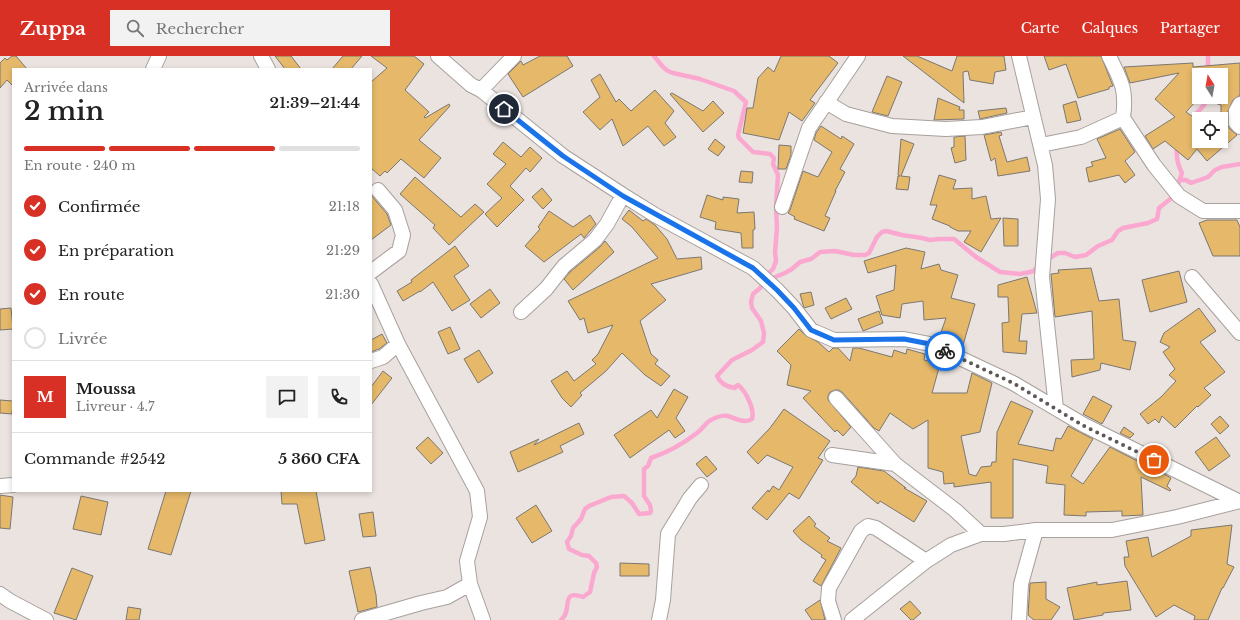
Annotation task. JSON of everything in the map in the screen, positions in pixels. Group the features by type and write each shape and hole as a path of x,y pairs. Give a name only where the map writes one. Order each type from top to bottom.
{"street":[{"path":"153,68 159,56"},
{"path":"261,56 267,68"},
{"path":"438,56 471,85 481,90 563,156 623,196 753,268 794,308 811,330 834,340 904,339 930,344 1013,383 1084,426 1239,501"},
{"path":"481,90 514,56"},
{"path":"782,207 809,128 826,102 838,88 858,56"},
{"path":"1019,56 1045,165 1048,199 1042,277 1056,408"},
{"path":"1109,56 1122,82 1125,103 1123,118 1154,165 1175,191 1203,211 1240,211"},
{"path":"826,102 846,114 892,126 946,129 982,127 1033,117"},
{"path":"1240,104 1236,111 1236,123 1240,127"},
{"path":"1041,145 1081,137 1123,118"},
{"path":"372,271 399,251 403,234 395,210 378,190"},
{"path":"521,312 546,289 564,266 595,240 607,224 623,196"},
{"path":"1192,277 1240,333"},
{"path":"372,286 398,344 477,491 480,517 467,561 470,584 483,620"},
{"path":"372,361 383,357 398,344"},
{"path":"836,398 895,464 955,510 981,534"},
{"path":"832,455 895,464"},
{"path":"0,486 12,485"},
{"path":"659,620 663,600 668,534 690,498 701,485"},
{"path":"852,620 926,561 951,545 981,534 1004,534 1036,530 1112,530 1177,518 1239,501"},
{"path":"834,620 828,600 829,588 861,531 868,526 876,528 926,561"},
{"path":"1018,620 1021,584 1036,530"},
{"path":"362,620 447,597 470,584"},
{"path":"0,594 46,620"}],"building":[{"path":"12,56 16,56 26,68 12,68 12,85 7,80 0,88 0,63 5,58 7,60"},
{"path":"275,56 291,56 300,68 284,68"},
{"path":"343,56 362,56 352,68 333,68"},
{"path":"371,56 414,56 424,64 405,90 429,112 424,117 425,118 449,104 450,106 419,140 441,158 424,178 401,159 387,173 385,171 380,176 372,169 372,81 387,68"},
{"path":"540,56 567,56 573,66 523,97 508,74 521,61 523,65"},
{"path":"781,56 829,56 838,63 810,100 815,103 802,121 789,112 779,140 743,133 747,108 753,108 758,78 768,67 774,72"},
{"path":"903,56 917,56 952,71 957,56 1004,56 1006,70 995,72 993,84 970,80 968,71 963,72 964,103"},
{"path":"1044,56 1101,56 1113,86 1109,87 1109,89 1078,98 1066,64 1049,70"},
{"path":"1193,63 1193,67 1240,63 1240,94 1233,100 1228,112 1221,112 1221,105 1218,104 1228,104 1228,68 1192,68 1192,104 1193,104 1186,112 1192,116 1192,148 1222,148 1207,161 1197,149 1188,160 1165,141 1153,149 1145,136 1175,117 1155,99 1179,73 1130,83 1124,67"},
{"path":"600,74 616,102 619,99 631,111 655,90 674,111 665,123 676,137 664,146 648,126 623,146 612,119 600,130 583,112 600,97 591,80"},
{"path":"887,76 902,82 888,116 872,112"},
{"path":"672,93 703,111 713,101 724,113 703,132 670,94"},
{"path":"938,98 960,107 959,110 964,110 964,119 934,120"},
{"path":"1076,101 1081,120 1067,123 1063,105"},
{"path":"1006,108 1007,113 980,119 978,111"},
{"path":"821,126 841,139 842,136 854,144 840,169 845,172 835,191 825,216 830,218 824,231 794,219 795,217 788,213 803,171 818,177 832,152 814,140 816,133"},
{"path":"1228,126 1230,129 1237,135 1228,143"},
{"path":"1120,129 1135,152 1125,161 1135,175 1125,183 1119,175 1089,182 1086,168 1093,166 1091,162 1106,158 1097,139"},
{"path":"1001,132 1002,135 999,136 1007,162 1027,157 1030,171 998,176 995,158 991,161 984,135"},
{"path":"965,136 966,160 955,163 951,148 954,147 954,137"},
{"path":"715,139 725,147 718,156 708,149"},
{"path":"901,139 914,144 901,176 910,177 908,190 896,189 898,176 900,176 898,175"},
{"path":"503,142 521,157 530,147 542,158 530,172 526,168 510,186 524,200 497,227 485,214 502,198 487,184 506,164 493,154"},
{"path":"779,145 791,146 791,155 786,169 778,169"},
{"path":"741,171 753,172 752,183 739,182"},
{"path":"939,175 956,180 953,189 972,188 972,199 986,196 991,219 1001,218 981,252 964,242 971,231 958,231 932,219 937,205 930,205"},
{"path":"415,177 461,217 475,204 484,212 449,245 433,228 435,225 400,194"},
{"path":"542,188 552,200 543,209 532,197"},
{"path":"707,195 723,200 723,197 739,199 737,213 754,212 755,229 753,230 753,248 742,248 741,233 715,229 716,222 700,217"},
{"path":"372,196 387,214 391,225 372,239"},
{"path":"629,210 643,221 646,219 655,225 667,239 677,259 701,257 702,269 651,284 666,300 640,321 651,354 658,360 655,364 670,376 661,386 645,375 622,353 606,371 580,393 582,395 571,407 562,398 551,381 567,371 574,381 596,364 592,360 598,354 613,325 588,333 584,318 580,320 568,301 658,258 632,227 622,219"},
{"path":"549,211 573,227 590,215 596,224 584,238 581,234 544,262 525,246 540,229 538,227"},
{"path":"1003,218 1018,219 1018,246 1004,246"},
{"path":"1207,220 1237,220 1240,227 1240,256 1213,256 1199,223"},
{"path":"605,241 614,252 573,290 564,279"},
{"path":"455,246 469,266 454,276 470,300 452,311 433,282 420,292 403,301 397,291 412,282 411,280"},
{"path":"906,248 925,252 921,269 939,264 941,270 958,275 951,298 975,304 963,345 939,338 946,318 924,320 923,301 902,304 900,318 882,315 876,296 894,290 896,265 868,273 864,261"},
{"path":"1091,268 1099,301 1119,299 1123,340 1136,342 1130,370 1101,363 1100,370 1072,377 1071,360 1094,359 1092,311 1055,317 1051,274 1059,273 1058,270"},
{"path":"1179,271 1187,302 1150,312 1142,280"},
{"path":"1027,277 1037,313 1022,314 1019,341 1027,341 1026,354 1003,352 1002,323 1009,322 1008,297 998,297 998,285"},
{"path":"490,289 500,303 481,318 470,304"},
{"path":"811,292 814,305 804,308 800,294"},
{"path":"846,298 852,309 831,319 825,308"},
{"path":"11,308 12,329 0,330 0,309"},
{"path":"1199,308 1216,331 1200,342 1225,372 1204,388 1211,395 1198,407 1197,406 1175,428 1162,416 1159,423 1155,419 1148,424 1140,414 1161,397 1176,381 1169,375 1175,369 1163,352 1170,347 1160,342 1164,333"},
{"path":"879,311 883,323 863,331 858,319"},
{"path":"450,327 460,349 448,354 438,332"},
{"path":"799,329 805,335 818,342 829,352 833,348 838,348 850,361 853,348 859,348 892,357 894,350 906,354 907,349 925,354 924,360 940,364 932,393 967,393 972,373 992,383 980,432 961,436 969,474 976,476 981,467 991,466 992,462 996,462 997,432 1011,401 1033,411 1018,444 1053,451 1056,438 1061,439 1068,426 1093,439 1071,476 1083,484 1110,447 1149,467 1156,474 1159,471 1171,478 1167,486 1171,490 1170,491 1141,477 1143,515 1122,516 1122,511 1086,512 1086,516 1064,515 1065,485 1046,483 1048,466 1013,459 1013,518 991,518 991,482 954,487 954,483 944,484 943,472 928,468 928,420 913,429 890,413 879,431 874,428 842,392 835,390 830,392 828,400 851,427 843,436 837,430 835,432 803,398 811,391 787,385 791,365 777,351"},
{"path":"382,334 387,343 379,349 372,352 372,339"},
{"path":"479,350 493,373 478,383 464,359"},
{"path":"383,371 392,378 372,404 372,386"},
{"path":"674,389 688,397 676,418 685,431 675,438 669,430 630,458 614,435 651,410 657,418"},
{"path":"1093,396 1112,406 1102,424 1083,414"},
{"path":"0,400 12,401 12,414 0,413"},
{"path":"784,409 830,441 818,458 823,460 799,499 789,493 767,520 752,508 768,490 769,492 773,486 779,490 793,467 767,455 758,464 747,452 770,428"},
{"path":"1220,416 1229,426 1220,434 1211,424"},
{"path":"579,423 584,434 560,446 563,452 518,472 510,452 539,439 534,445"},
{"path":"1124,427 1134,434 1130,438 1120,433"},
{"path":"428,437 443,453 431,464 416,448"},
{"path":"1216,437 1230,456 1209,471 1195,452"},
{"path":"706,456 717,469 707,477 696,464"},
{"path":"858,467 884,471 906,488 904,488 927,501 914,522 880,501 878,504 851,482 856,476"},
{"path":"166,492 191,492 171,555 148,549"},
{"path":"281,492 316,492 325,540 305,544 297,504 282,504"},
{"path":"0,495 13,497 10,529 0,528"},
{"path":"81,496 108,502 101,535 73,529"},
{"path":"536,505 552,531 532,543 516,518"},
{"path":"373,512 376,536 363,537 359,514"},
{"path":"809,516 816,524 814,526 830,538 827,541 841,548 821,586 813,581 826,560 821,557 822,555 801,540 793,531"},
{"path":"1232,525 1227,564 1234,567 1222,588 1208,620 1194,620 1195,616 1174,605 1156,617 1125,566 1124,557 1129,557 1126,541 1148,537 1152,557 1191,536 1191,530"},
{"path":"620,563 649,564 649,576 620,576"},
{"path":"370,567 377,607 358,612 349,571"},
{"path":"72,568 93,576 76,620 54,613"},
{"path":"1127,581 1131,610 1103,613 1103,615 1074,620 1067,588 1097,582 1097,585"},
{"path":"1046,582 1046,599 1060,607 1051,620 1034,620 1028,615 1030,583"},
{"path":"820,600 825,620 812,620 805,610"},
{"path":"910,601 921,613 913,620 911,620 900,609"},
{"path":"128,607 141,609 139,620 126,620"}],"waterway":[{"path":"561,620 565,615 568,599 572,595 583,597 590,592 594,573 597,567 596,563 589,556 582,555 569,549 567,542 571,536 573,528 581,519 585,509 611,497 624,496 632,503 639,514 650,513 650,505 644,496 644,469 648,466 651,458 669,451 699,431 708,422 715,418 726,416 746,421 752,419 753,415 747,396 741,388 738,385 735,388 729,387 722,383 717,376 732,360 752,350 763,342 764,333 761,321 752,308 751,302 753,294 767,280 776,261 776,206 778,175 773,164 774,158 770,154 753,152 739,138 738,135 746,102 734,91 700,79 668,71 654,56"},
{"path":"1208,56 1208,68"},
{"path":"1189,122 1205,104"},
{"path":"1045,261 1058,253 1065,253 1075,257 1086,255 1098,246 1112,240 1118,231 1123,228 1148,223 1157,219 1159,208 1174,196 1182,173 1177,159 1177,145"},
{"path":"1180,180 1186,180 1191,183 1208,177 1215,170 1222,167 1240,164"},
{"path":"768,280 785,273 800,262 811,259 820,252 835,251 854,255 865,255 869,253 877,237 882,232 886,231 930,240 954,239 976,257 1000,272 1020,274 1030,272 1034,271 1039,264"}],"way so far":[{"path":"945,351 1013,383 1084,426 1154,460"}],"route":[{"path":"504,109 563,156 623,196 753,268 794,308 811,330 834,340 904,339 930,344 945,351"}]}
